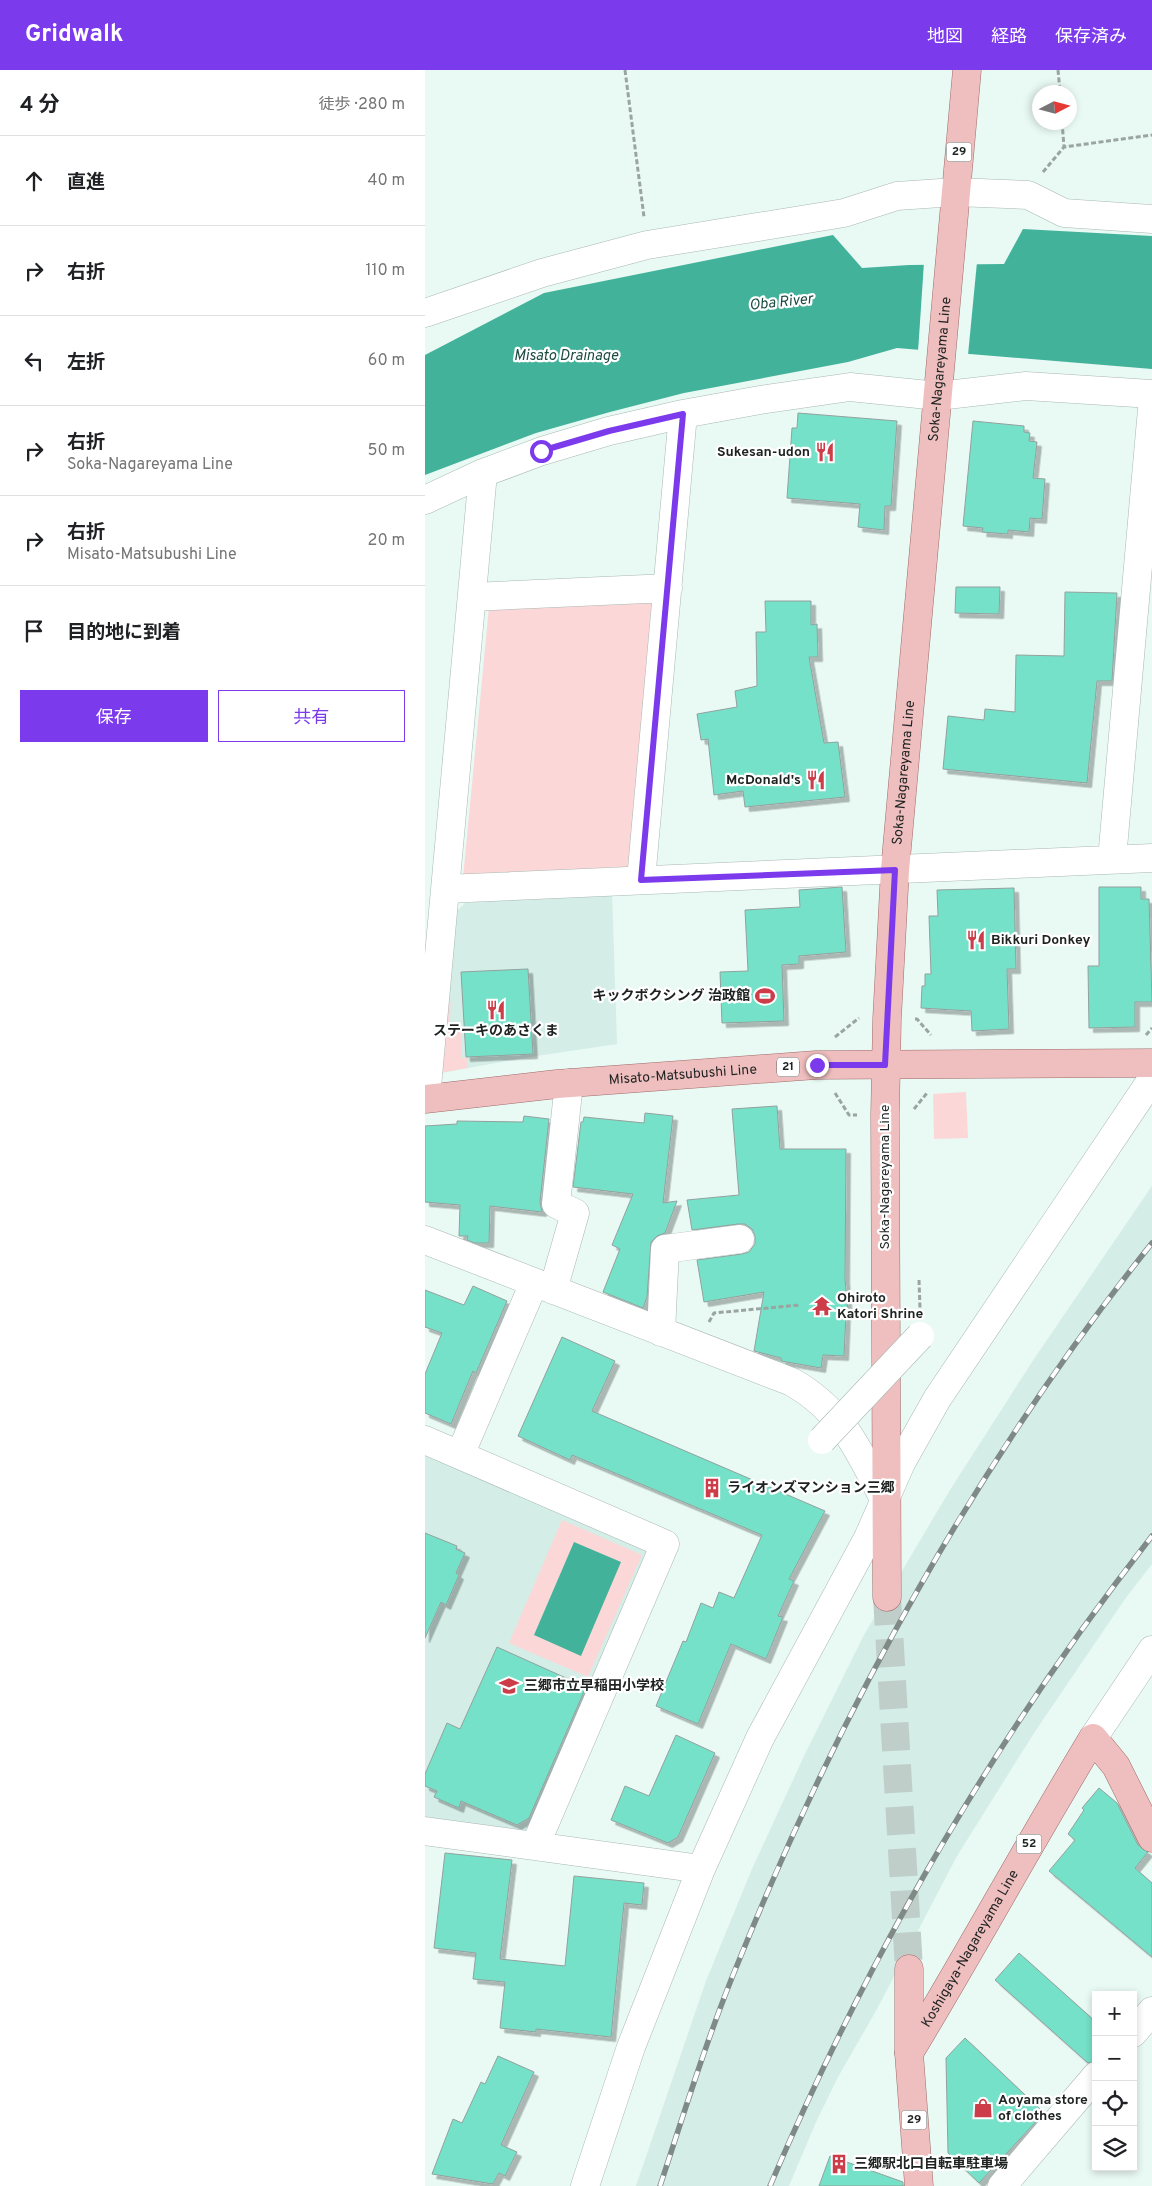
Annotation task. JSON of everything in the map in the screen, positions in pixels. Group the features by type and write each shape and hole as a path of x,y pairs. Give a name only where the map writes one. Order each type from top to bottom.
{"main road":[{"name":"Soka-Nagareyama Line","path":"887,1597 885,1501 885,1065 895,870 967,70"},
{"name":"Misato-Matsubushi Line","path":"425,1098 569,1083 807,1065 1152,1063"},
{"path":"1093,1738 1116,1766 1152,1838"},
{"name":"Koshigaya-Nagareyama Line","path":"909,2053 972,1948 1030,1842 1093,1738"},
{"name":"29","path":"909,1969 909,2053 919,2186"}],"street":[{"path":"425,313 542,273 647,245 844,213 897,196 955,192 1028,196 1064,213 1152,219"},
{"path":"425,500 483,473 541,451 609,431 683,414 849,387 1027,386 1152,394"},
{"path":"1112,859 1141,646 1152,409"},
{"path":"641,880 683,414"},
{"path":"425,1098 438,893 472,597 483,473"},
{"path":"472,597 667,588"},
{"path":"438,893 641,880 1152,858"},
{"path":"585,2186 631,2047 701,1869 760,1738 861,1552 901,1463 937,1399 1152,1079"},
{"path":"460,1455 543,1286 575,1213 556,1204 569,1083"},
{"path":"661,1332 665,1249 740,1239"},
{"path":"425,1240 792,1382 813,1394 826,1406 855,1441 885,1501"},
{"path":"822,1440 920,1336"},
{"path":"425,1440 665,1544 535,1846"},
{"path":"1093,1738 1152,1650"},
{"path":"425,1831 701,1869"},
{"path":"1137,2028 1152,2011"},
{"path":"1002,2186 1092,2081"}],"path":[{"path":"625,70 647,245"},
{"path":"1058,70 1059,85"},
{"path":"1063,130 1065,147"},
{"path":"1028,196 1043,172 1065,147 1152,135"},
{"path":"706,1328 713,1313 800,1305"}],"shaded area":[{"path":"656,600 635,862 625,870 463,878 489,607"},
{"path":"612,892 617,1044 440,1073 454,914 465,903"},
{"path":"446,1003 451,1003 449,1026 461,1025 462,1058 467,1058 468,1068 440,1073"},
{"path":"966,1092 968,1138 934,1139 933,1094"},
{"path":"1152,1186 1152,1564 1125,1599 1034,1733 957,1856 877,2009 838,2077 816,2122 789,2186 636,2186 706,1981 752,1869 805,1754 864,1635 950,1490 1034,1359"},
{"name":"三郷市立早稲田小学校","path":"425,1451 647,1547 651,1555 532,1826 526,1831 425,1817"},
{"path":"562,1520 642,1555 588,1677 509,1643"}],"water":[{"name":"Misato Drainage","path":"1023,229 1152,236 1152,369 897,348 848,362 684,393 610,412 536,433 425,475 425,355 544,293 833,235 862,268 909,265 1004,264"},
{"path":"574,1542 621,1562 581,1656 534,1635"}],"pier":[{"path":"924,262 977,262 968,355 918,352"}],"building":[{"path":"798,413 897,421 891,506 885,506 884,530 858,527 860,504 787,498 792,428 797,428"},
{"path":"973,421 1024,426 1024,432 1030,433 1029,441 1037,442 1033,478 1045,479 1042,519 1030,518 1029,532 1008,530 1008,534 982,532 983,528 963,526"},
{"path":"956,587 1000,587 999,614 955,613"},
{"path":"1065,592 1117,593 1112,681 1097,681 1087,783 943,769 948,716 984,720 985,709 1015,712 1016,655 1064,656"},
{"path":"765,601 811,601 811,625 817,624 818,657 809,657 824,743 838,742 845,797 745,807 743,791 714,795 708,739 701,740 697,714 737,707 735,691 757,686 756,632 766,632"},
{"path":"842,887 846,952 799,956 799,964 782,965 784,1021 722,1023 720,972 748,971 745,910 800,907 799,890"},
{"path":"1099,887 1141,887 1141,899 1149,899 1152,1002 1135,1002 1135,1027 1089,1028 1088,966 1099,966"},
{"path":"1014,888 1016,969 1007,969 1009,1029 972,1031 971,1011 921,1008 922,986 925,986 925,974 931,974 929,916 938,916 937,890"},
{"path":"528,969 533,1054 466,1057 461,972"},
{"path":"777,1106 780,1149 846,1149 845,1279 848,1313 846,1313 844,1356 823,1355 821,1368 781,1361 781,1358 754,1351 764,1292 704,1302 697,1260 749,1252 755,1244 755,1236 752,1229 745,1224 692,1230 687,1200 739,1195 732,1109"},
{"path":"645,1113 673,1116 663,1203 677,1201 665,1233 657,1236 651,1242 647,1297 643,1308 603,1292 620,1249 612,1245 633,1194 573,1187 581,1122 583,1122 584,1117 644,1123"},
{"path":"524,1116 549,1119 540,1202 542,1212 490,1206 489,1243 475,1243 467,1240 468,1236 459,1236 460,1205 425,1202 425,1126 457,1124 457,1121 523,1122"},
{"path":"473,1286 507,1301 476,1373 473,1371 451,1424 425,1413 425,1374 442,1333 425,1327 425,1290 464,1305"},
{"path":"562,1337 615,1361 592,1411 825,1511 789,1579 794,1581 778,1616 783,1617 766,1659 731,1644 698,1724 656,1706 683,1641 686,1642 701,1603 713,1608 719,1592 734,1598 762,1535 572,1455 570,1460 518,1436"},
{"path":"425,1533 457,1546 456,1549 465,1553 456,1573 459,1575 446,1605 441,1602 425,1638"},
{"path":"497,1647 586,1687 529,1818 517,1825 461,1801 459,1808 434,1797 437,1791 425,1786 425,1774 447,1723 460,1729"},
{"path":"676,1735 715,1753 678,1837 668,1843 611,1820 625,1786 649,1796"},
{"path":"1099,1788 1117,1803 1138,1845 1148,1852 1135,1868 1152,1883 1152,1957 1049,1871 1075,1840 1068,1834 1084,1810 1082,1808"},
{"path":"445,1853 512,1860 500,1959 565,1966 574,1876 644,1883 642,1905 624,1903 611,2037 536,2029 536,2032 500,2028 505,1982 473,1979 476,1953 434,1948"},
{"path":"1019,1953 1092,2018 1092,2062 1088,2063 995,1980"},
{"path":"965,2038 1044,2113 979,2183 948,2153 946,2058"},
{"path":"498,2056 534,2072 501,2145 517,2152 505,2176 499,2173 493,2184 432,2174 453,2119 462,2123 481,2082 485,2084"},
{"name":"三郷駅北口自転車駐車場","path":"830,2156 903,2182 903,2186 819,2186"}],"tunnel":[{"path":"887,1597 909,1969"}],"railway":[{"path":"660,2186 688,2100 740,1958 780,1863 870,1677 920,1586 973,1497 1089,1325 1152,1243"},
{"path":"770,2186 808,2100 850,2014 940,1848 1041,1688 1095,1611 1152,1536"}],"place":[{"name":"Sukesan-udon","path":"825,452"},
{"name":"McDonald's","path":"816,780"},
{"name":"Bikkuri Donkey","path":"976,940"},
{"name":"キックボクシング 治政館","path":"765,996"},
{"name":"ステーキのあさくま","path":"496,1010"},
{"name":"Ohiroto Katori Shrine","path":"822,1306"},
{"name":"ライオンズマンション三郷","path":"712,1488"},
{"name":"三郷市立早稲田小学校","path":"509,1686"},
{"name":"Aoyama store of clothes","path":"983,2108"},
{"name":"三郷駅北口自転車駐車場","path":"839,2164"}],"route":[{"path":"541,451 609,431 683,414 641,880 895,870 885,1065 817,1065"}],"water label":[{"name":"Oba River","path":"781,303"}]}
